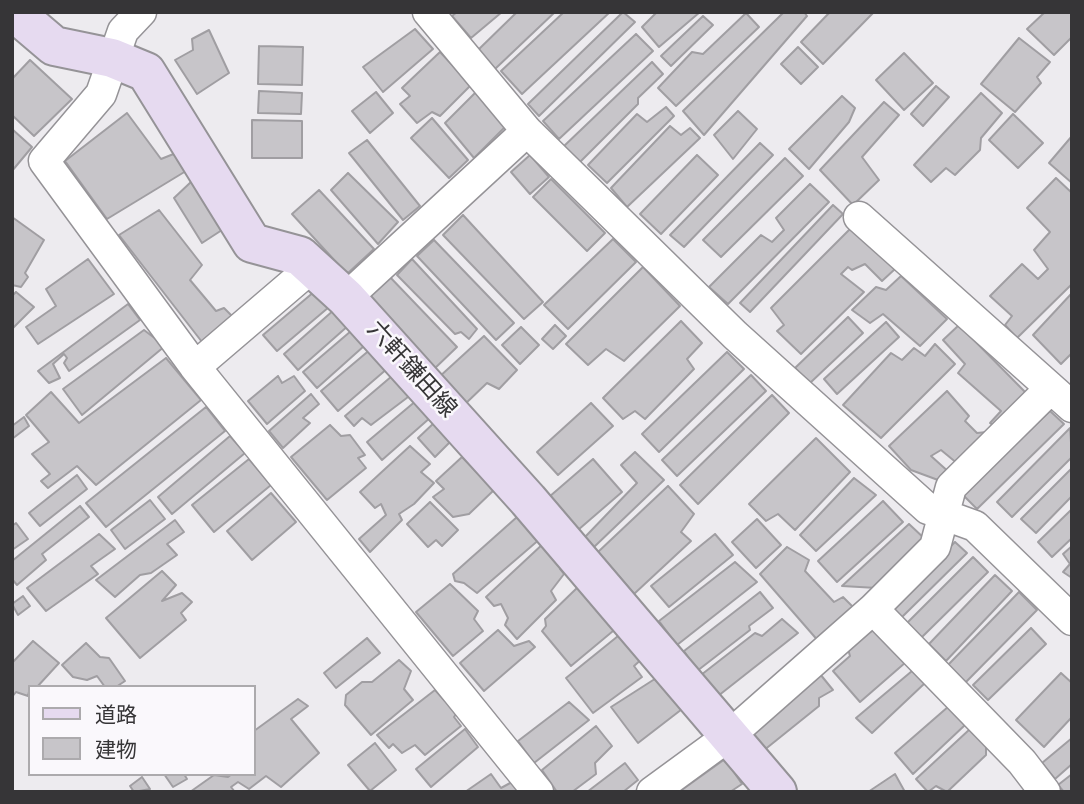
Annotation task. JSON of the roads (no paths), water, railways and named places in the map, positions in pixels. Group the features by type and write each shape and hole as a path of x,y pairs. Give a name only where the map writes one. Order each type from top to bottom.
{"main road":[{"name":"六軒鎌田線","path":"14,12 54,46 112,58 146,72 252,243 300,256 346,298 528,500 777,792"}],"street":[{"path":"141,12 123,30 101,94 44,161 195,367 538,792"},
{"path":"428,12 527,131 735,335 928,509 975,526 1072,620"},
{"path":"346,298 527,131"},
{"path":"652,792 730,735 873,609 935,547 951,487 1060,399 859,217"},
{"path":"195,367 312,267"},
{"path":"873,609 1022,762 1045,792"}]}
